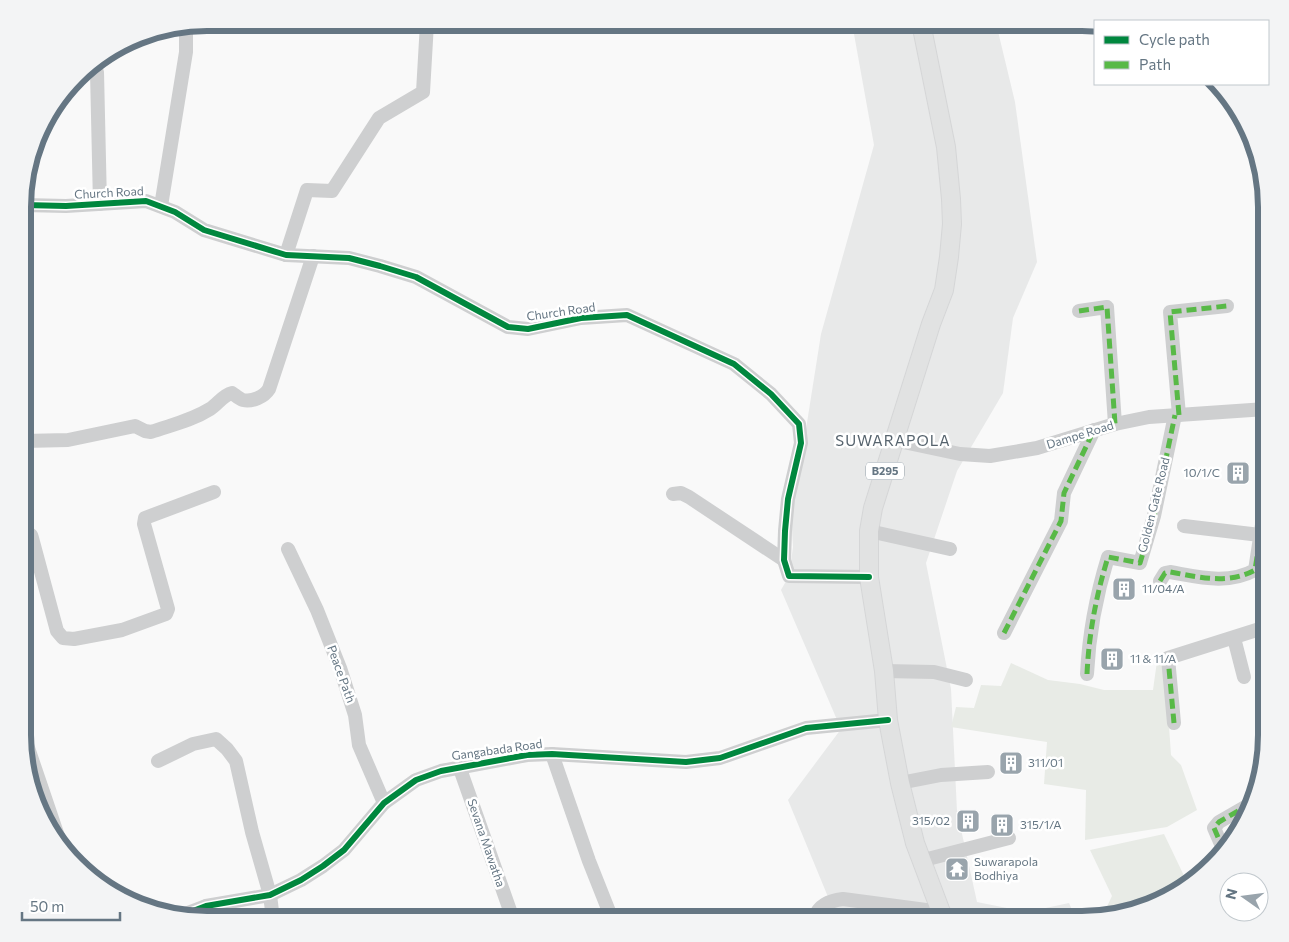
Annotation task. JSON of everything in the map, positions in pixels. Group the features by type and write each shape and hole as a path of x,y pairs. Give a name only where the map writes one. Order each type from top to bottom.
{"main road":[{"name":"B295","path":"923,32 946,147 952,224 949,257 944,290 931,324 894,440 873,508 869,531 870,577 884,670 888,720 900,783 920,861 942,911"}],"street":[{"path":"286,255 306,190 332,191 379,118 423,92 427,31"},
{"path":"162,206 186,52 186,33"},
{"path":"98,72 100,204"},
{"name":"Church Road","path":"31,205 66,206 146,201 162,206 204,230 286,255 349,258 416,277 508,327 528,329 581,318 627,316 734,364 771,394 799,424 801,443 788,499 784,530 784,560"},
{"path":"31,441 68,440 135,426 150,432 189,420 211,408 232,392 242,400 263,396 269,389 313,256"},
{"path":"1177,415 1170,312 1227,306"},
{"path":"1079,311 1108,307 1115,424"},
{"name":"Dampe Road","path":"894,440 960,454 990,456 1037,448 1115,424 1149,417 1257,410"},
{"name":"Golden Gate Road","path":"1087,674 1088,641 1108,557 1140,563 1154,516 1177,415"},
{"path":"1004,633 1061,521 1064,493 1094,430"},
{"path":"32,553 57,631 63,638 74,639 122,630 166,614 168,609 144,524 145,518 214,492"},
{"path":"673,494 681,493 689,497 784,560 790,576 870,577"},
{"path":"1184,526 1258,535"},
{"path":"869,531 950,549"},
{"name":"Peace Path","path":"288,549 317,610 340,668 355,715 359,745 384,803"},
{"path":"1160,581 1165,574 1170,572 1206,579 1229,579 1245,576 1256,570 1258,555"},
{"path":"1174,723 1168,658 1258,630"},
{"path":"1234,638 1244,677"},
{"path":"884,670 934,672 966,680"},
{"name":"Gangabada Road","path":"215,910 270,895 301,880 344,850 384,803 416,780 441,771 459,766 527,755 552,754 686,762 720,758 806,728 888,720"},
{"path":"158,761 193,744 216,739 227,749 236,761 252,832 270,895 272,910"},
{"path":"552,754 589,861 609,910"},
{"name":"Sevana Mawatha","path":"459,766 510,910"},
{"path":"35,768 52,817"},
{"path":"900,783 941,775 988,772"},
{"path":"1220,843 1214,828 1219,822 1241,809"},
{"path":"920,861 1009,838"},
{"path":"818,911 827,901 843,899 913,911"}],"shaded area":[{"path":"854,32 998,32 1015,102 1037,262 1013,318 1003,393 957,471 926,563 951,689 957,811 977,902 1022,911 834,911 788,800 841,729 781,590 789,576 793,547 790,498 806,429 821,334 874,145"},
{"path":"1158,654 1164,654 1171,755 1181,765 1197,810 1167,827 1085,840 1086,790 1044,784 1047,742 951,727 956,707 974,708 981,685 1001,686 1011,663 1048,680 1080,684 1104,690 1153,690"},
{"path":"1164,834 1185,877 1160,893 1127,905 1106,909 1112,896 1090,850"},
{"path":"1069,903 1072,911 1032,911"}],"marked path":[{"path":"1179,415 1170,312 1227,306"},
{"path":"1079,311 1107,307 1115,424"},
{"path":"1087,674 1089,644 1094,615 1108,557 1140,563 1154,516 1175,415"},
{"path":"1004,633 1061,521 1064,493 1094,430"},
{"path":"1160,581 1165,573 1170,572 1203,578 1224,579 1245,575 1255,570 1258,553"},
{"path":"1172,657 1168,658 1174,723"},
{"path":"1220,843 1214,828 1219,822 1241,809"}],"cycle path":[{"path":"31,205 66,206 146,201 175,212 204,230 286,255 349,258 416,277 508,327 528,329 581,318 627,315 734,364 771,394 799,424 801,443 788,499 785,531 784,560 789,576 869,577"},
{"path":"196,910 206,906 270,895 301,880 344,850 384,803 416,780 441,771 527,755 552,754 686,762 720,758 806,728 888,720"}],"place":[{"name":"10/1/C","path":"1238,473"},
{"name":"11/04/A","path":"1124,589"},
{"name":"11 & 11/A","path":"1112,659"},
{"name":"311/01","path":"1011,763"},
{"name":"315/02","path":"968,821"},
{"name":"315/1/A","path":"1002,825"},
{"name":"Suwarapola Bodhiya","path":"957,869"}],"district":[{"name":"SUWARAPOLA","path":"893,441"}]}
